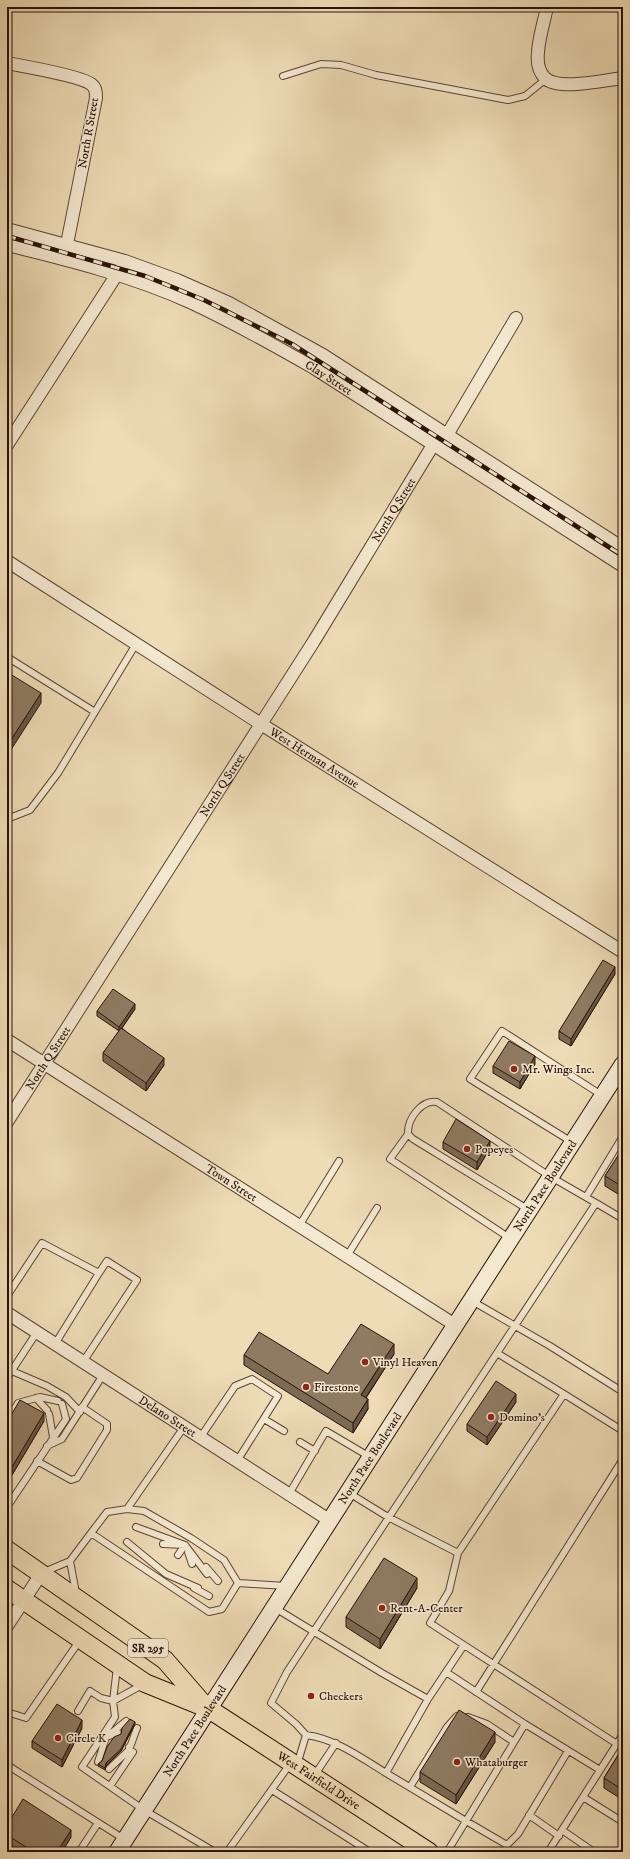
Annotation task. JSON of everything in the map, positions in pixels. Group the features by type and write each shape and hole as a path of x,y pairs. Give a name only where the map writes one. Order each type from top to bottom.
{"main road":[{"name":"North Pace Boulevard","path":"121,1846 623,1064"},
{"name":"West Fairfield Drive","path":"7,1550 165,1660 208,1709"},
{"name":"West Fairfield Drive","path":"7,1589 145,1683 208,1709 429,1852"}],"street":[{"path":"547,7 538,53 539,70 545,78 565,84 623,78"},
{"name":"North R Street","path":"7,63 90,82 96,91 96,98 67,244"},
{"name":"Clay Street","path":"7,230 67,244 125,261 178,280 290,335 623,548"},
{"name":"Clay Street","path":"7,245 117,275 190,302 261,338 314,368 623,566"},
{"path":"7,445 125,261"},
{"path":"447,435 516,318"},
{"name":"North Q Street","path":"7,1122 385,527 433,445"},
{"name":"West Herman Avenue","path":"7,560 261,724 623,952"},
{"name":"Town Street","path":"7,1040 455,1325"},
{"name":"Delano Street","path":"7,1313 329,1520"},
{"path":"7,1626 41,1574"}],"lane":[{"path":"283,76 321,64 341,65 376,75 508,100 525,96 545,78"},
{"path":"7,819 30,810 58,773 136,644"},
{"path":"7,656 95,712"},
{"path":"572,1143 470,1079 502,1031 603,1096"},
{"path":"510,1239 390,1159 408,1134 409,1125 422,1104 430,1101 437,1102 550,1176 623,1219"},
{"path":"408,1134 413,1139 529,1210"},
{"path":"586,1197 623,1136"},
{"path":"298,1226 339,1161"},
{"path":"568,1751 518,1834 507,1845 336,1743 320,1737 306,1735 296,1724 271,1703 287,1672 313,1631 596,1202"},
{"path":"347,1256 377,1208"},
{"path":"7,1296 42,1243 99,1273"},
{"path":"55,1344 107,1261 137,1280 83,1362"},
{"path":"471,1301 514,1327 550,1346 623,1392"},
{"path":"7,1378 37,1332"},
{"path":"497,1353 623,1431"},
{"path":"12,1371 47,1386 66,1397 81,1409 107,1424 107,1430 77,1478 71,1480 37,1461"},
{"path":"47,1446 62,1439 103,1375"},
{"path":"200,1438 235,1386 252,1379 278,1396 237,1461"},
{"path":"564,1394 458,1553 449,1591 430,1623 617,1744"},
{"path":"7,1421 18,1404 40,1397 60,1403 66,1419 7,1506"},
{"path":"36,1398 48,1412 53,1437"},
{"path":"264,1419 284,1431"},
{"path":"127,1509 184,1427"},
{"path":"289,1494 326,1431 370,1457"},
{"path":"300,1442 314,1451"},
{"path":"476,1692 623,1459"},
{"path":"347,1492 388,1517 458,1553"},
{"path":"41,1574 70,1561 107,1512 127,1509 144,1511 191,1538 224,1560 238,1583"},
{"path":"136,1527 185,1545 218,1581"},
{"path":"91,1533 209,1612 222,1609 238,1583"},
{"path":"148,1535 185,1545 207,1574"},
{"path":"178,1555 191,1538"},
{"path":"127,1542 167,1572 209,1596"},
{"path":"163,1544 185,1545"},
{"path":"185,1545 192,1564"},
{"path":"140,1549 167,1572 198,1588"},
{"path":"154,1559 167,1572 182,1578"},
{"path":"70,1561 77,1599"},
{"path":"162,1580 167,1572"},
{"path":"238,1583 287,1586"},
{"path":"274,1607 428,1700"},
{"path":"7,1712 26,1718 81,1639"},
{"path":"386,1773 428,1700 464,1645"},
{"path":"118,1664 113,1701 115,1717 105,1736 82,1767 144,1810 215,1852"},
{"path":"446,1672 525,1724 600,1770"},
{"path":"78,1711 90,1691 101,1698 113,1701 145,1683"},
{"path":"410,1787 447,1727 458,1714 487,1724 514,1742"},
{"path":"98,1762 105,1736 126,1721"},
{"path":"447,1852 525,1724"},
{"path":"109,1769 129,1750 137,1728"},
{"path":"105,1736 118,1733"},
{"path":"548,1852 623,1734"},
{"path":"227,1852 272,1790 294,1765 306,1735"},
{"path":"105,1736 107,1750"},
{"path":"110,1786 133,1752 129,1750 129,1740"},
{"path":"314,1777 336,1743"},
{"path":"118,1757 129,1750"},
{"path":"7,1765 98,1823 121,1846"},
{"path":"272,1790 370,1852"},
{"path":"583,1797 623,1822"},
{"path":"529,1816 594,1852"},
{"path":"79,1852 98,1823"}],"building":[{"path":"7,672 41,693 7,746"},
{"path":"603,960 615,967 571,1039 559,1031"},
{"path":"113,989 135,1004 119,1027 97,1011"},
{"path":"121,1028 164,1058 146,1083 103,1053"},
{"name":"Mr. Wings Inc.","path":"509,1041 535,1056 520,1082 493,1066"},
{"name":"Popeyes","path":"456,1119 490,1141 477,1162 443,1142"},
{"path":"623,1148 623,1187 605,1176"},
{"path":"361,1324 394,1344 361,1395 368,1399 353,1423 244,1355 259,1332 328,1374"},
{"name":"Domino's","path":"496,1381 516,1394 487,1437 467,1424"},
{"path":"20,1400 44,1413 12,1467 7,1464 7,1422"},
{"name":"Rent-A-Center","path":"384,1558 417,1578 380,1639 346,1617"},
{"name":"Circle K","path":"57,1704 82,1720 62,1760 32,1741"},
{"name":"Whataburger","path":"459,1710 495,1732 456,1795 420,1772"},
{"name":"Circle K","path":"130,1719 135,1722 121,1749 106,1763 105,1768 98,1764 102,1761 107,1747 114,1737 121,1734 122,1728"},
{"path":"623,1747 623,1790 604,1778"},
{"path":"23,1799 71,1830 57,1852 34,1852 7,1835 7,1825"}],"railway":[{"path":"7,236 145,276 204,300 292,344 623,556"}],"place":[{"name":"Mr. Wings Inc.","path":"514,1069"},
{"name":"Popeyes","path":"467,1149"},
{"name":"Vinyl Heaven","path":"365,1362"},
{"name":"Firestone","path":"306,1387"},
{"name":"Domino's","path":"491,1417"},
{"name":"Rent-A-Center","path":"382,1608"},
{"name":"Checkers","path":"311,1696"},
{"name":"Circle K","path":"58,1738"},
{"name":"Whataburger","path":"457,1762"}]}
